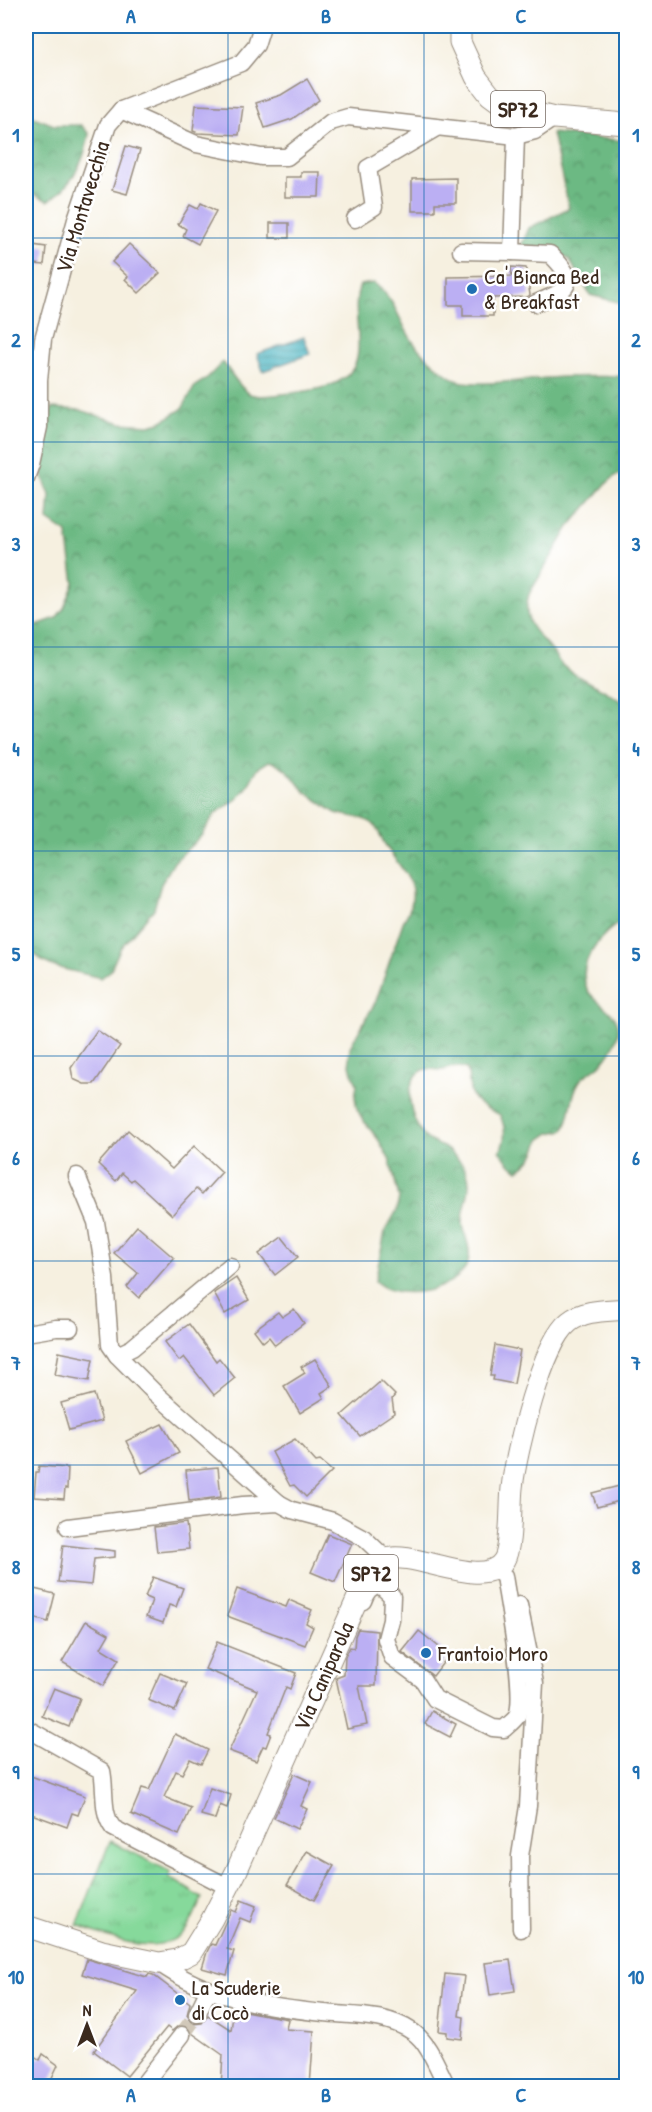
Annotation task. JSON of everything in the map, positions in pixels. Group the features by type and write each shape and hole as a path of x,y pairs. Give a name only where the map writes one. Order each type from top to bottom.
{"main road":[{"name":"SP72","path":"460,26 460,42 476,77 490,95 504,106 554,118 627,124"},
{"path":"499,1566 507,1555 517,1455 538,1383 551,1349 563,1327 571,1320 585,1314 627,1309"},
{"name":"SP72","path":"386,1559 408,1560 468,1571 486,1572 499,1566"},
{"name":"Via Caniparola","path":"159,1963 177,1960 191,1953 207,1928 228,1887 363,1586 376,1566 386,1559"},
{"name":"SP72","path":"26,1926 102,1951 159,1963"}],"street":[{"path":"121,110 241,63 256,45 262,26"},
{"path":"121,110 196,144 261,157 288,158 331,122 348,117 516,136 535,131 554,118"},
{"name":"Via Montavecchia","path":"26,477 39,427 39,380 44,339 77,216 108,124 121,110"},
{"path":"355,219 374,207 369,168 436,128"},
{"path":"512,252 516,136"},
{"path":"461,251 550,254 564,267 568,277 566,286 554,296 536,303"},
{"path":"77,1176 96,1222 105,1278 110,1345 117,1355 155,1393 279,1503 292,1510 333,1521 364,1538 386,1559"},
{"path":"117,1355 132,1348 230,1266"},
{"path":"26,1333 70,1328"},
{"path":"68,1527 243,1504 279,1503"},
{"path":"344,1628 354,1622 366,1593 374,1586 380,1585 392,1596 391,1620 386,1639 392,1657 423,1680 435,1699 493,1728 504,1729 517,1716 519,1692 504,1576 499,1566"},
{"path":"499,1566 514,1581 535,1683 528,1806 520,1856 521,1929"},
{"path":"26,1728 102,1770 106,1818 113,1828 228,1887"},
{"path":"159,1963 176,1975 208,1991 290,2009 374,2017 397,2024 415,2033 429,2051 447,2086"},
{"path":"197,2014 208,1991"},
{"path":"142,2086 182,2035"}],"green space":[{"path":"26,114 54,125 81,125 89,134 76,172 64,189 48,201 26,191"},
{"path":"552,133 626,141 626,304 590,295 569,259 553,249 521,246 529,228 569,208"},
{"path":"374,283 389,298 417,347 441,370 456,380 491,383 562,377 626,376 626,473 615,476 605,485 569,527 529,594 527,604 531,626 560,663 626,706 626,918 609,930 594,948 588,957 584,978 587,989 616,1019 617,1038 604,1060 579,1082 564,1130 550,1133 540,1140 532,1157 518,1170 500,1152 504,1134 500,1115 473,1098 467,1069 452,1067 443,1070 427,1069 414,1079 410,1102 417,1126 425,1138 456,1157 466,1170 469,1189 463,1224 469,1255 465,1269 447,1284 412,1293 393,1291 375,1281 385,1232 397,1210 399,1197 390,1161 357,1109 355,1097 357,1084 349,1060 350,1047 376,1001 412,899 410,881 372,823 336,813 304,790 283,768 269,761 258,768 246,789 237,799 215,814 201,836 174,862 161,884 154,909 121,947 110,971 101,978 55,967 44,962 26,947 26,629 56,618 64,608 74,583 67,533 48,520 50,495 39,458 46,420 52,408 80,410 121,423 149,425 161,422 182,409 195,386 206,379 223,362 242,388 254,395 271,395 327,386 346,376 353,368 358,349 357,294 360,285"},
{"path":"110,1841 171,1872 169,1877 202,1898 188,1928 174,1940 147,1945 132,1943 77,1926"}],"water":[{"path":"304,337 310,354 263,371 257,354"}],"building":[{"path":"307,79 319,100 292,119 265,128 256,103 281,95"},
{"path":"196,105 243,107 239,135 193,131"},
{"path":"126,146 140,150 127,194 112,190"},
{"path":"301,172 320,172 319,197 285,197 285,177 301,177"},
{"path":"456,178 456,203 435,203 435,211 412,211 412,179"},
{"path":"201,203 216,211 198,244 183,236 186,229 178,224 190,205 198,209"},
{"path":"270,223 289,223 289,238 270,238"},
{"path":"26,244 46,247 44,265 26,263"},
{"path":"129,244 160,273 139,293 125,279 128,277 112,262"},
{"path":"511,267 526,268 530,295 527,297 493,298 493,316 463,316 463,305 448,305 448,277 512,276"},
{"path":"97,1030 120,1046 94,1084 84,1084 73,1079 71,1068"},
{"path":"128,1130 172,1169 194,1146 222,1172 202,1194 196,1189 172,1215 133,1179 131,1181 122,1173 116,1181 98,1164"},
{"path":"137,1226 174,1258 139,1298 127,1287 138,1273 114,1253"},
{"path":"282,1237 298,1257 275,1275 259,1254"},
{"path":"236,1278 249,1300 225,1314 214,1293"},
{"path":"294,1309 304,1323 275,1345 269,1337 263,1342 254,1330 278,1312 282,1317"},
{"path":"189,1324 216,1361 219,1358 235,1378 214,1395 184,1357 179,1361 165,1342"},
{"path":"495,1345 520,1350 514,1384 493,1380 494,1376 490,1376"},
{"path":"59,1352 93,1359 89,1381 55,1375"},
{"path":"315,1359 332,1386 321,1393 324,1398 300,1413 284,1386 305,1373 301,1367"},
{"path":"381,1381 395,1395 392,1399 394,1413 360,1436 342,1415"},
{"path":"94,1394 102,1421 69,1430 61,1403"},
{"path":"162,1424 179,1453 142,1473 126,1441"},
{"path":"295,1439 316,1462 320,1461 332,1471 306,1497 294,1485 290,1486 272,1452"},
{"path":"39,1466 68,1468 64,1499 34,1497 36,1472"},
{"path":"218,1467 221,1497 189,1501 186,1470"},
{"path":"627,1484 627,1499 597,1507 592,1493"},
{"path":"186,1523 189,1549 157,1552 154,1527"},
{"path":"328,1534 352,1544 335,1582 311,1572"},
{"path":"63,1545 115,1551 115,1557 94,1559 91,1585 58,1582"},
{"path":"153,1577 183,1588 176,1607 169,1605 163,1623 146,1617 152,1600 145,1597"},
{"path":"26,1587 55,1594 48,1622 26,1616"},
{"path":"237,1589 286,1607 289,1600 312,1610 306,1623 313,1627 305,1645 227,1616"},
{"path":"86,1621 109,1634 101,1648 119,1659 103,1686 62,1662"},
{"path":"358,1629 377,1631 376,1686 359,1686 367,1725 347,1729 336,1678 344,1675 345,1657 350,1647 354,1648"},
{"name":"Frantoio Moro","path":"419,1631 449,1655 433,1676 402,1652"},
{"path":"217,1642 296,1673 290,1689 286,1687 268,1733 271,1734 266,1747 263,1746 256,1761 229,1751 257,1690 205,1669"},
{"path":"160,1673 187,1684 175,1711 148,1700"},
{"path":"54,1688 80,1698 69,1727 42,1716"},
{"path":"432,1711 456,1724 450,1737 425,1724"},
{"path":"175,1734 208,1750 201,1764 190,1759 182,1774 176,1771 164,1797 191,1808 179,1835 131,1814 142,1788 149,1790"},
{"path":"294,1774 312,1782 301,1806 307,1809 297,1829 274,1818"},
{"path":"31,1776 85,1796 78,1815 72,1813 67,1827 26,1812 26,1788"},
{"path":"210,1788 231,1795 227,1808 220,1805 215,1819 201,1815"},
{"path":"307,1851 334,1866 314,1900 287,1885"},
{"path":"241,1900 256,1906 250,1922 240,1918 227,1949 234,1951 227,1975 202,1968 211,1944 215,1945 231,1910 236,1912"},
{"path":"87,1959 147,1977 149,1974 153,1975 190,2003 187,2015 193,2024 202,2023 208,2015 231,2030 234,2009 288,2019 286,2029 314,2031 310,2086 221,2086 223,2055 192,2033 188,2026 183,2025 172,2031 167,2027 127,2076 94,2051 137,1991 82,1974"},
{"path":"510,1960 515,1991 490,1995 485,1963"},
{"path":"445,1974 464,1976 459,2016 464,2017 462,2039 447,2037 447,2032 439,2031"},
{"path":"26,2050 40,2060 43,2054 58,2065 48,2086 26,2086"}],"tunnel":[{"path":"182,2035 197,2014"}],"place":[{"name":"Ca' Bianca Bed & Breakfast","path":"472,289"},
{"name":"Frantoio Moro","path":"426,1653"},
{"name":"La Scuderie di Cocò","path":"180,2000"}]}
